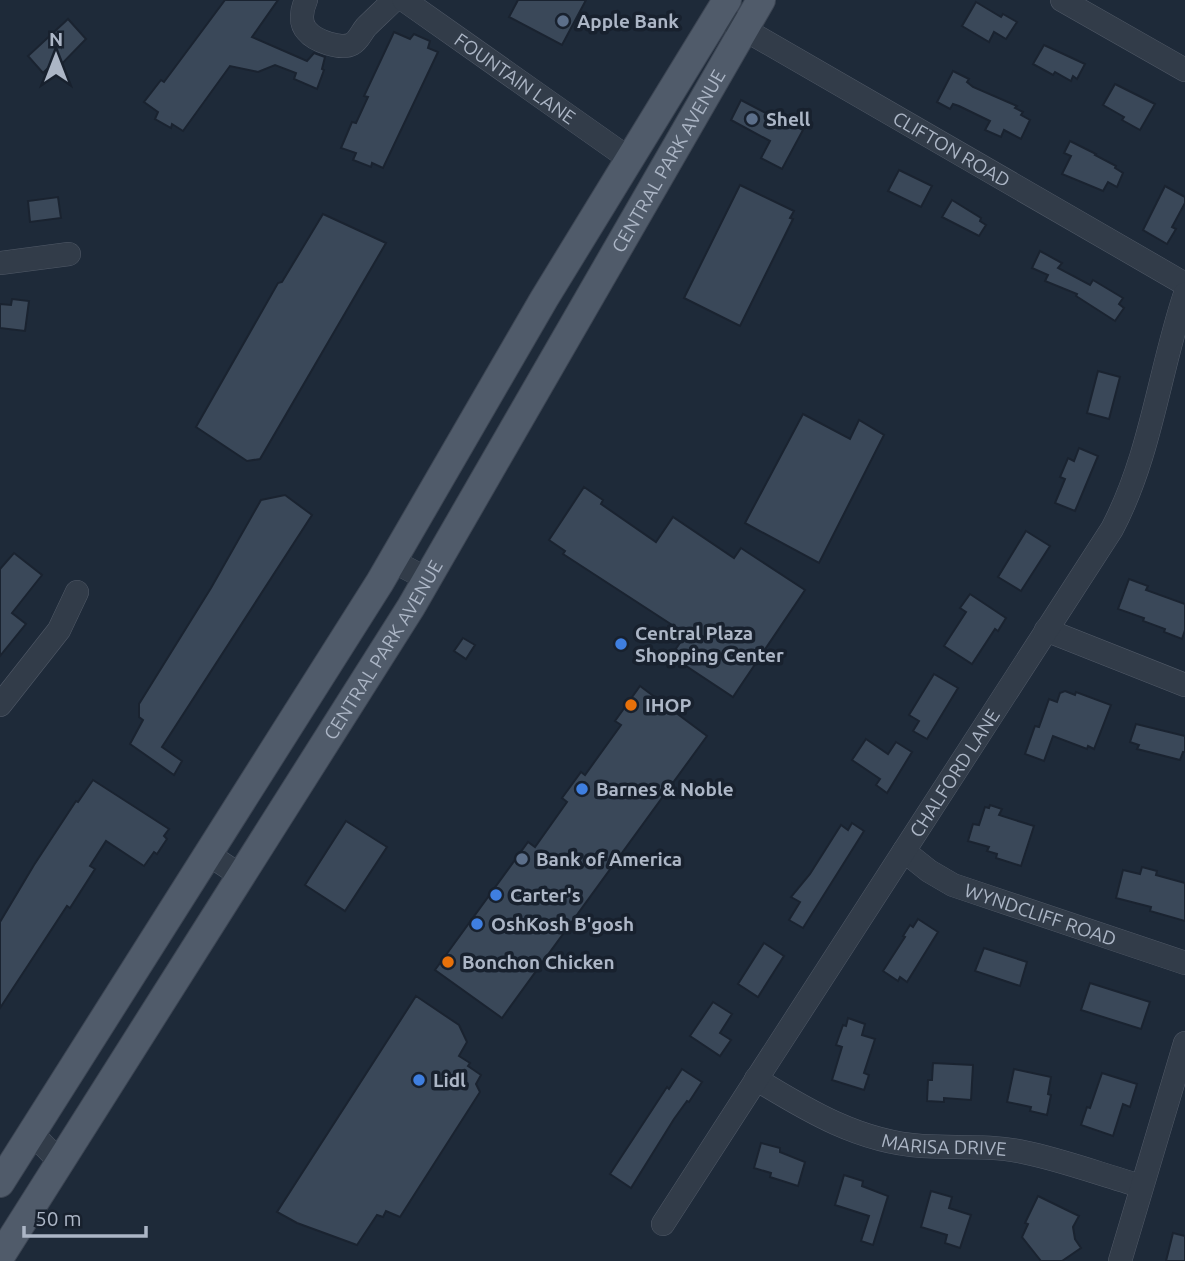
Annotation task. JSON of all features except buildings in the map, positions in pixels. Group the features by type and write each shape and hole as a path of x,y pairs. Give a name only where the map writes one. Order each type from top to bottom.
{"main road":[{"name":"CENTRAL PARK AVENUE","path":"0,1257 354,699 427,579 761,0"},
{"name":"CENTRAL PARK AVENUE","path":"0,1182 393,561 544,299 723,7"}],"street":[{"path":"306,0 302,23 307,32 334,46 345,47 356,42 364,29 394,0"},
{"name":"FOUNTAIN LANE","path":"404,0 628,158"},
{"path":"1062,0 1185,70"},
{"name":"CLIFTON ROAD","path":"723,7 744,30 1185,284"},
{"path":"0,263 69,254"},
{"name":"CHALFORD LANE","path":"663,1224 1112,529 1124,506 1175,370 1174,325 1185,294"},
{"path":"393,561 427,579"},
{"path":"0,705 59,630 77,592"},
{"path":"1046,630 1185,685"},
{"name":"WYNDCLIFF ROAD","path":"904,850 929,871 953,885 1185,963"},
{"path":"208,854 241,876"},
{"path":"1120,1261 1185,1043"},
{"name":"MARISA DRIVE","path":"756,1079 809,1112 845,1129 872,1137 919,1146 1024,1152 1141,1186"},
{"path":"32,1132 59,1161"}],"place":[{"name":"Apple Bank","path":"563,21"},
{"name":"Shell","path":"752,119"},
{"name":"Central Plaza Shopping Center","path":"621,644"},
{"name":"IHOP","path":"631,705"},
{"name":"Barnes & Noble","path":"582,789"},
{"name":"Bank of America","path":"522,859"},
{"name":"Carter's","path":"496,895"},
{"name":"OshKosh B'gosh","path":"477,924"},
{"name":"Bonchon Chicken","path":"448,962"},
{"name":"Lidl","path":"419,1080"}]}
